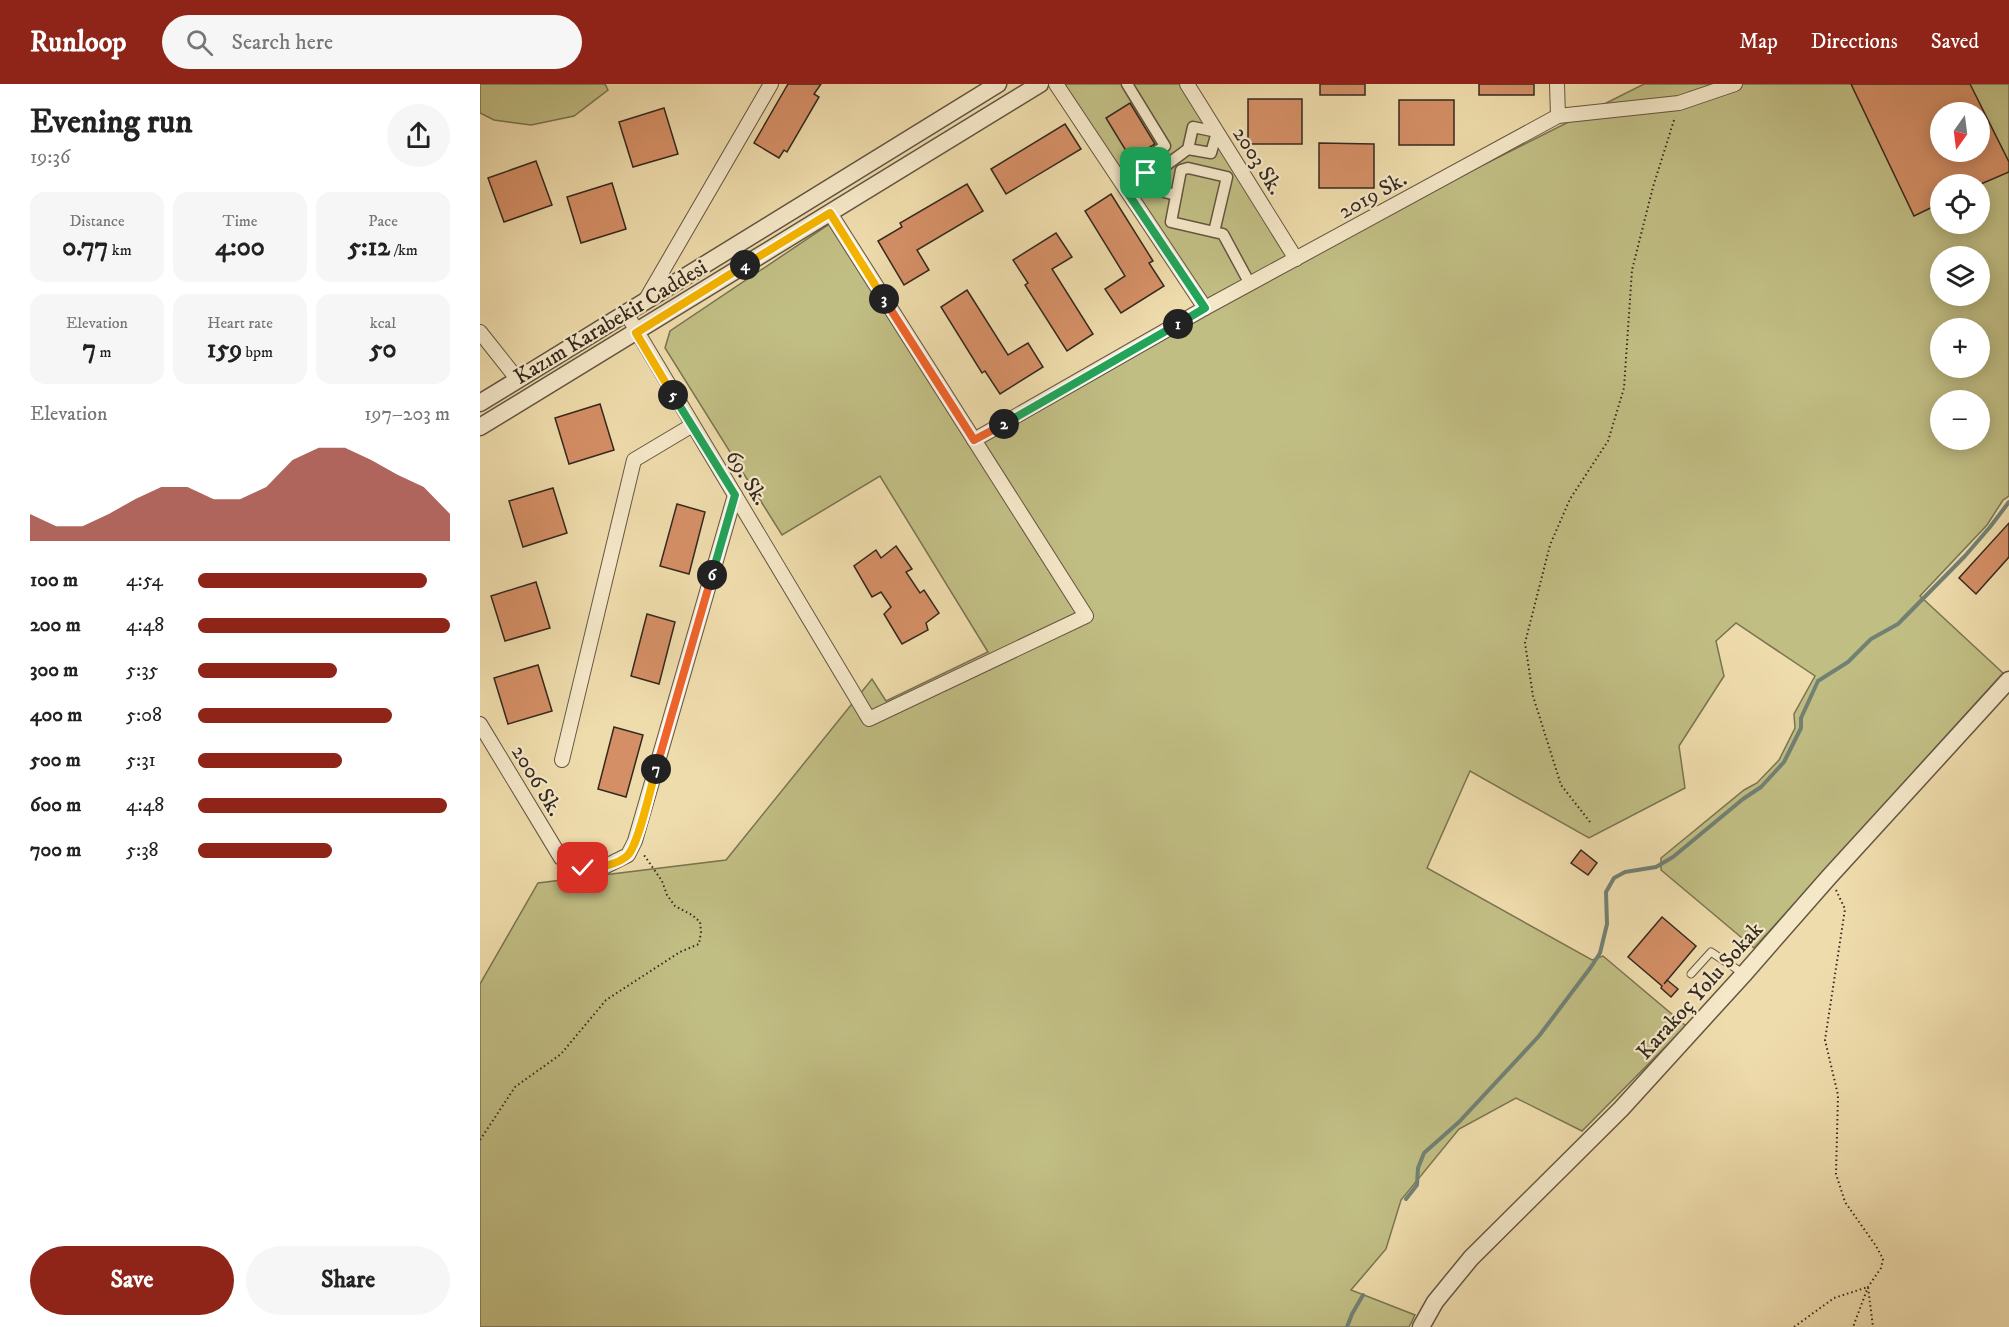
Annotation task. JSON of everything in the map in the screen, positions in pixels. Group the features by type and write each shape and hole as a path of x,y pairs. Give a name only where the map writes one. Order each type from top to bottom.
{"street":[{"path":"645,302 771,84"},
{"name":"Kazım Karabekir Caddesi","path":"480,403 998,84"},
{"name":"Kazım Karabekir Caddesi","path":"480,427 1040,84"},
{"path":"1056,84 1205,308"},
{"name":"2003 Sk.","path":"1187,84 1296,259"},
{"path":"1557,84 1558,116 1679,103 1735,84"},
{"path":"1128,86 1142,91"},
{"path":"1128,86 1165,146 1140,163 1156,190 1176,195"},
{"name":"2019 Sk.","path":"974,440 1205,308 1558,116"},
{"path":"1125,189 1188,149 1211,153 1217,132 1193,127 1188,149"},
{"path":"1214,232 1227,177 1188,168 1181,170 1171,222 1214,232 1223,234 1250,284"},
{"path":"830,213 974,440"},
{"name":"69. Sk.","path":"626,313 691,426 869,719 1086,616 974,440"},
{"path":"480,332 518,380"},
{"path":"562,760 634,460 691,426"},
{"path":"635,842 735,495"},
{"name":"Karakoç Yolu Sokak","path":"1421,1327 1435,1302 1471,1258 1622,1109 2009,680"},
{"name":"2006 Sk.","path":"480,724 561,858 583,868 606,866 628,855 635,842"}],"lane":[{"path":"1691,974 1711,952 1744,974"}],"path":[{"path":"1590,822 1561,785 1533,696 1525,643 1550,545 1570,499 1608,441 1624,388 1632,270 1653,187 1679,103"},
{"path":"480,1140 515,1087 561,1054 606,1000 680,952 699,944 700,922 675,906 667,895 662,881 635,842"},
{"path":"1829,877 1845,909 1825,1040 1838,1095 1836,1174 1845,1202 1883,1259 1881,1268 1868,1287 1852,1327"},
{"path":"1794,1327 1834,1298 1868,1287"},
{"path":"1868,1287 1873,1327"}],"shaded area":[{"path":"480,84 605,84 608,90 574,116 531,125 494,120 480,113"},
{"path":"1056,84 1194,84 1296,259 1644,84 2009,84 2009,496 2003,500 1987,525 1920,596 2003,673 1754,948 1661,870 1661,858 1744,790 1757,783 1779,760 1795,728 1794,714 1815,676 1736,623 1716,641 1724,676 1679,746 1685,788 1589,838 1470,771 1427,868 1592,960 1603,956 1686,1026 1582,1131 1516,1098 1459,1129 1401,1200 1386,1249 1351,1290 1415,1315 1409,1327 480,1327 480,984 538,883 726,860 872,679 886,701 988,652 880,476 782,535 665,348 670,331 834,221 975,440 1205,308"}],"building":[{"path":"788,84 821,84 814,94 819,97 787,152 784,150 779,158 754,143"},
{"path":"1320,84 1365,84 1365,95 1320,95"},
{"path":"1479,84 1534,84 1534,95 1479,95"},
{"path":"1851,84 1970,84 1979,102 1930,102 1930,162 1990,162 1990,124 2009,162 2009,172 1990,180 1990,174 1930,174 1930,208 1914,216"},
{"path":"1248,99 1302,99 1302,144 1248,144"},
{"path":"1399,100 1454,100 1454,145 1399,145"},
{"path":"1130,103 1155,144 1131,159 1106,118"},
{"path":"664,108 678,154 633,167 619,122"},
{"path":"1065,124 1081,149 1006,194 991,169"},
{"path":"1319,143 1374,144 1374,188 1319,188"},
{"path":"536,161 552,205 504,222 488,178"},
{"path":"612,183 626,229 581,243 567,197"},
{"path":"967,184 983,211 917,250 929,270 904,285 878,241 902,227 900,223"},
{"path":"1111,194 1153,261 1149,263 1164,286 1121,313 1105,289 1125,276 1085,211"},
{"path":"1056,233 1072,257 1052,269 1093,334 1067,351 1025,285 1028,283 1013,260"},
{"path":"967,290 1008,355 1028,343 1043,367 1000,394 985,371 982,373 941,307"},
{"path":"600,404 614,450 569,464 555,418"},
{"path":"553,488 567,533 523,547 509,501"},
{"path":"677,504 705,512 689,574 660,566"},
{"path":"2009,523 2009,557 1976,594 1959,578"},
{"path":"896,546 912,569 906,572 920,593 924,590 939,613 926,623 928,630 902,644 884,614 891,607 881,592 872,597 854,566 876,550 881,558"},
{"path":"536,582 550,628 505,641 491,596"},
{"path":"647,614 675,622 659,684 631,676"},
{"path":"538,665 552,711 508,724 494,678"},
{"path":"614,727 643,735 626,797 598,789"},
{"path":"1581,850 1597,863 1588,875 1571,863"},
{"path":"1662,917 1696,946 1667,980 1678,989 1671,997 1661,988 1662,986 1628,957"}],"waterway":[{"path":"1406,1199 1417,1185 1418,1168 1424,1153 1459,1122 1539,1036 1591,967 1600,953 1607,924 1606,892 1614,878 1625,872 1656,867 1673,857 1743,799 1761,787 1784,762 1801,728 1801,718 1818,681 1848,662 1871,639 1898,624 1965,556 2009,502"},
{"path":"1347,1327 1363,1295"}],"route":[{"path":"583,868 606,866 628,855 635,842 735,495 636,333 830,213 974,440 1205,308 1125,189 1146,173"}]}
